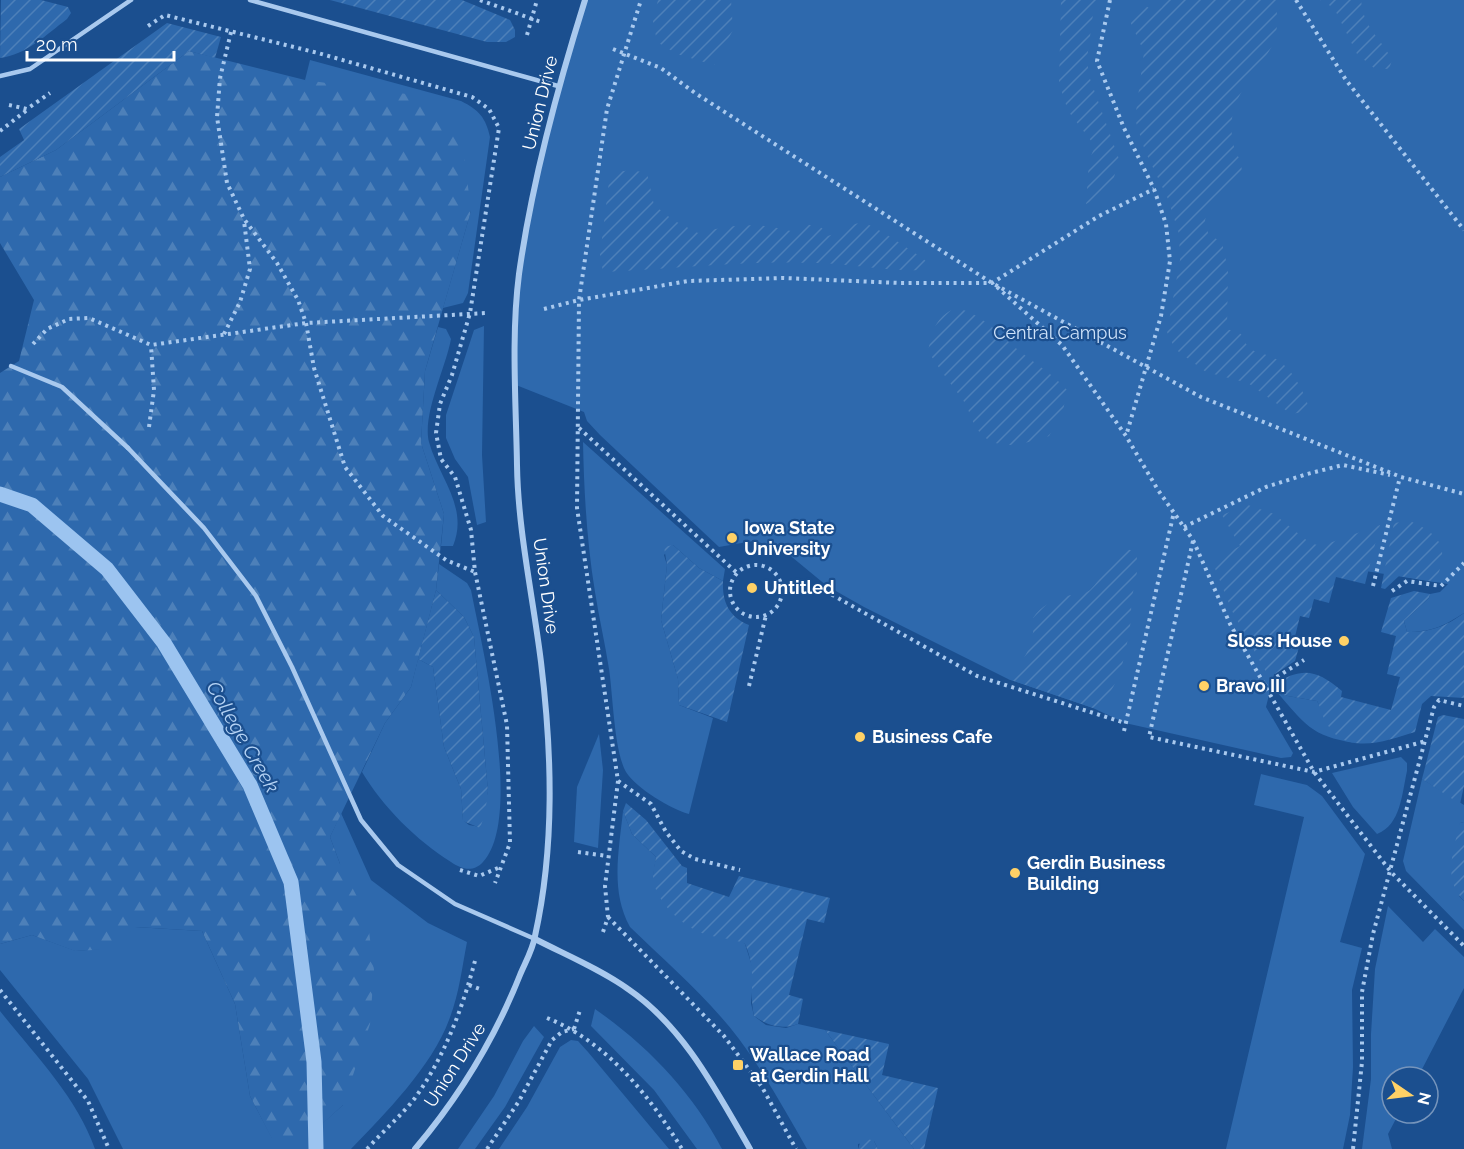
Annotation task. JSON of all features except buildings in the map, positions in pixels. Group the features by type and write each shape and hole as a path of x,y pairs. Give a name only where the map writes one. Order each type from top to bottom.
{"street":[{"name":"Union Drive","path":"415,1149 452,1100 496,1030 535,939 549,838 550,768 541,662 527,569 517,470 517,311 519,274 542,153 558,86 585,0"},
{"path":"535,939 629,989 666,1022 700,1065 750,1149"}],"lane":[{"path":"0,76 30,69 131,0"},
{"path":"250,0 558,86"},
{"path":"11,366 63,387 128,448 204,528 256,596 292,667 361,820 398,865 455,904 535,939"}],"path":[{"path":"480,0 541,22"},
{"path":"527,35 537,0"},
{"path":"603,933 608,917 605,886 607,856 618,781 577,508 579,300 607,109 640,0"},
{"path":"1110,0 1097,61 1124,128 1154,189 1166,224 1170,261 1161,316 1144,366 1126,436"},
{"path":"1296,0 1346,80 1464,230"},
{"path":"145,29 165,15 318,53 472,97 489,109 499,128 470,313 452,375 440,404 436,433 441,459 454,477 471,530 475,572 507,725 510,843 495,883"},
{"path":"231,32 220,78 217,117 226,183 244,219 277,264 298,300 306,323 315,368 345,466 383,516 446,560 475,572"},
{"path":"613,50 661,68 695,93 992,283 1201,398 1401,477"},
{"path":"0,130 57,89"},
{"path":"0,102 27,109"},
{"path":"544,309 579,300 688,281 784,279 992,283 1100,216 1154,189"},
{"path":"224,335 240,302 250,269 244,219"},
{"path":"992,283 1062,345 1126,436 1193,540 1230,624 1314,772 1391,872 1464,946"},
{"path":"26,353 47,329 69,319 89,318 151,345 306,323 486,313"},
{"path":"147,434 154,390 151,345"},
{"path":"578,427 737,573"},
{"path":"1184,527 1266,487 1343,465 1401,477 1464,494"},
{"path":"1373,586 1401,477"},
{"path":"1124,731 1174,512"},
{"path":"1193,540 1149,737 1314,772 1426,741"},
{"path":"1392,591 1407,581 1441,586 1464,563"},
{"path":"748,686 766,614 779,601 781,586 773,572 759,565 743,568 737,573 730,588 735,605 749,616 766,614"},
{"path":"781,586 820,588 977,676 1125,723"},
{"path":"1264,685 1304,660"},
{"path":"1353,1149 1362,1062 1362,992 1373,934 1434,707 1439,700 1464,706"},
{"path":"618,781 651,804 666,832 681,851 695,859 740,870"},
{"path":"578,852 607,856"},
{"path":"367,1149 414,1098 453,1030 476,957"},
{"path":"469,985 480,989"},
{"path":"0,990 88,1101 109,1149"},
{"path":"574,1029 580,1010"},
{"path":"547,1018 574,1029 607,1054 646,1097 682,1149"},
{"path":"487,1149 519,1101 552,1040 562,1032 574,1029"}],"green space":[{"path":"1,0 41,0 68,7 71,13 67,19 36,43 19,53 0,58"},
{"path":"330,0 462,0 510,20 515,30 515,37 506,42 487,42"},
{"name":"Central Campus","path":"585,0 1464,0 1464,613 1437,627 1407,632 1404,621 1429,598 1430,594 1440,592 1448,584 1302,561 1266,707 1293,753 1291,757 1281,758 1125,723 1093,708 1008,679 864,607 827,586 781,548 753,541 719,547 600,435 587,421 584,412 516,385 519,274 542,153"},
{"path":"658,0 731,0 733,30 714,65 677,54 657,42 653,21"},
{"path":"1061,0 1100,0 1093,14 1087,59 1089,76 1119,159 1113,181 1106,194 1086,204 1089,161 1095,146 1068,111 1059,83"},
{"path":"1164,0 1276,0 1277,23 1274,41 1238,98 1234,110 1232,136 1236,152 1241,160 1242,175 1212,201 1205,220 1208,233 1222,243 1228,269 1227,329 1241,334 1251,349 1274,358 1286,367 1307,401 1309,408 1303,412 1291,414 1248,383 1206,372 1175,349 1167,332 1180,260 1179,234 1168,199 1145,151 1135,119 1144,52 1129,19 1136,8 1146,6 1155,12 1162,7"},
{"path":"1320,0 1361,0 1365,19 1392,60 1389,69 1374,68 1357,54 1334,8"},
{"path":"167,23 221,37 215,58 189,51 56,150 0,177 0,157 24,140 19,129"},
{"path":"189,51 305,80 421,96 462,138 471,211 425,371 421,443 444,514 436,590 411,687 385,723 330,837 340,864 367,916 374,970 370,1024 343,1105 307,1138 272,1139 250,1096 235,1004 202,931 136,927 112,949 75,951 32,935 0,944 0,373 19,361 34,300 0,243 0,177 56,150"},
{"path":"310,60 461,101 477,111 484,120 490,137 468,293 463,303 443,308 471,211 305,80"},
{"path":"631,170 647,173 654,205 673,220 698,233 744,225 767,226 791,231 802,223 822,228 827,236 854,224 863,223 883,232 921,257 927,262 926,270 790,262 603,272 600,255 610,173"},
{"path":"956,308 982,319 1067,390 1063,411 1049,436 1010,445 992,442 977,429 963,400 928,351 939,320"},
{"path":"484,326 482,455 486,522 477,525 468,477 455,459 446,438 446,415 474,330"},
{"path":"438,327 446,329 451,339 432,405 428,431 429,442 455,505 457,532 453,546 441,546 444,514 421,443 425,371"},
{"path":"583,442 725,569 723,581 699,568 673,545 664,555 667,565 661,620 678,679 679,705 713,718 689,814 664,803 638,785 626,772 622,763 616,737 609,669 590,555"},
{"path":"1248,505 1274,514 1310,543 1321,546 1380,525 1365,584 1336,577 1329,603 1314,599 1309,618 1300,616 1293,645 1299,647 1295,661 1275,674 1266,672 1232,611 1212,561 1240,546 1222,515"},
{"path":"1410,521 1430,532 1440,544 1442,561 1435,582 1399,576 1385,589 1381,588 1394,523"},
{"path":"673,545 699,568 723,581 728,608 736,618 749,625 727,722 679,705 678,679 661,620 667,565 664,547"},
{"path":"1119,548 1136,551 1137,574 1131,600 1131,620 1124,657 1121,670 1110,692 1093,708 1008,679 1028,651 1033,636 1033,618 1036,614 1057,599 1088,592"},
{"path":"439,564 467,583 471,590 496,731 500,772 500,809 495,840 483,862 471,869 455,864 425,844 390,810 362,772 385,723 411,687 418,659 433,667 444,747 461,789 463,820 469,825 480,827 488,791 474,637 464,617 436,590"},
{"path":"436,590 464,617 474,637 488,791 485,814 480,828 463,821 461,789 444,747 433,667 418,659"},
{"path":"1414,591 1430,594 1429,598 1404,621 1407,632 1437,628 1464,613 1464,698 1431,696 1422,704 1415,732 1366,744 1343,740 1334,733 1325,720 1317,701 1282,695 1276,691 1276,683 1294,675 1310,673 1333,684 1342,691 1341,697 1391,710 1400,677 1387,674 1396,636 1381,632 1391,598"},
{"path":"1276,691 1282,695 1317,701 1330,727 1339,735 1355,743 1328,737 1310,727"},
{"path":"1443,715 1464,719 1464,786 1460,804 1422,779 1438,717"},
{"path":"599,734 603,770 598,848 574,842 577,787"},
{"path":"1401,757 1407,763 1402,798 1396,816 1385,830 1377,834 1353,807 1332,773"},
{"path":"1261,774 1307,785 1322,796 1365,854 1340,942 1362,948 1352,990 1353,1067 1350,1115 1343,1149 1226,1149 1304,817 1254,805"},
{"path":"1422,779 1464,805 1464,823 1460,822 1459,896 1464,901 1464,930 1406,871 1403,861"},
{"path":"626,803 646,820 682,866 687,868 687,883 729,897 739,876 830,898 824,923 807,919 789,995 803,999 798,1024 786,1027 775,1026 754,1016 751,964 745,944 699,932 672,913 654,886 653,874 656,857 632,834 623,811"},
{"path":"623,811 632,834 656,857 653,877 745,944 754,972 751,1003 754,1016 766,1025 786,1028 798,1024 825,1030 914,1149 878,1149 874,1141 858,1144 858,1149 807,1149 766,1079 739,1039 701,995 630,927 620,899 618,885 618,855"},
{"path":"341,813 371,880 428,923 467,942 452,1011 431,1055 406,1089 351,1149 123,1149 88,1079 0,970 0,944 32,935 76,951 112,948 135,927 202,931 235,1004 250,1096 272,1138 306,1138 343,1105 340,864 330,837"},
{"path":"1460,822 1464,823 1464,901 1457,892 1451,873"},
{"path":"1388,906 1423,942 1435,929 1464,957 1464,988 1424,1065 1380,1065 1380,1125 1393,1125 1388,1134 1392,1149 1362,1149 1371,1079 1375,969"},
{"path":"595,1009 633,1038 667,1072 697,1109 722,1149 697,1149 654,1090 591,1026"},
{"path":"0,1011 66,1094 95,1149 0,1149"},
{"path":"534,1026 544,1037 505,1107 475,1149 458,1149 494,1096 523,1041"},
{"path":"825,1030 889,1044 882,1075 938,1088 924,1149 914,1149"},
{"path":"571,1040 578,1041 588,1052 669,1149 499,1149 527,1107 560,1047"},
{"path":"862,1137 874,1141 878,1149 858,1149"}],"waterway":[{"name":"College Creek","path":"0,494 32,505 107,569 164,643 250,785 291,882 314,1062 316,1149"}],"place":[{"name":"Iowa State University","path":"732,538"},
{"name":"Untitled","path":"752,588"},
{"name":"Sloss House","path":"1344,641"},
{"name":"Bravo III","path":"1204,686"},
{"name":"Business Cafe","path":"860,737"},
{"name":"Gerdin Business Building","path":"1015,873"},
{"name":"Wallace Road at Gerdin Hall","path":"738,1065"}]}
